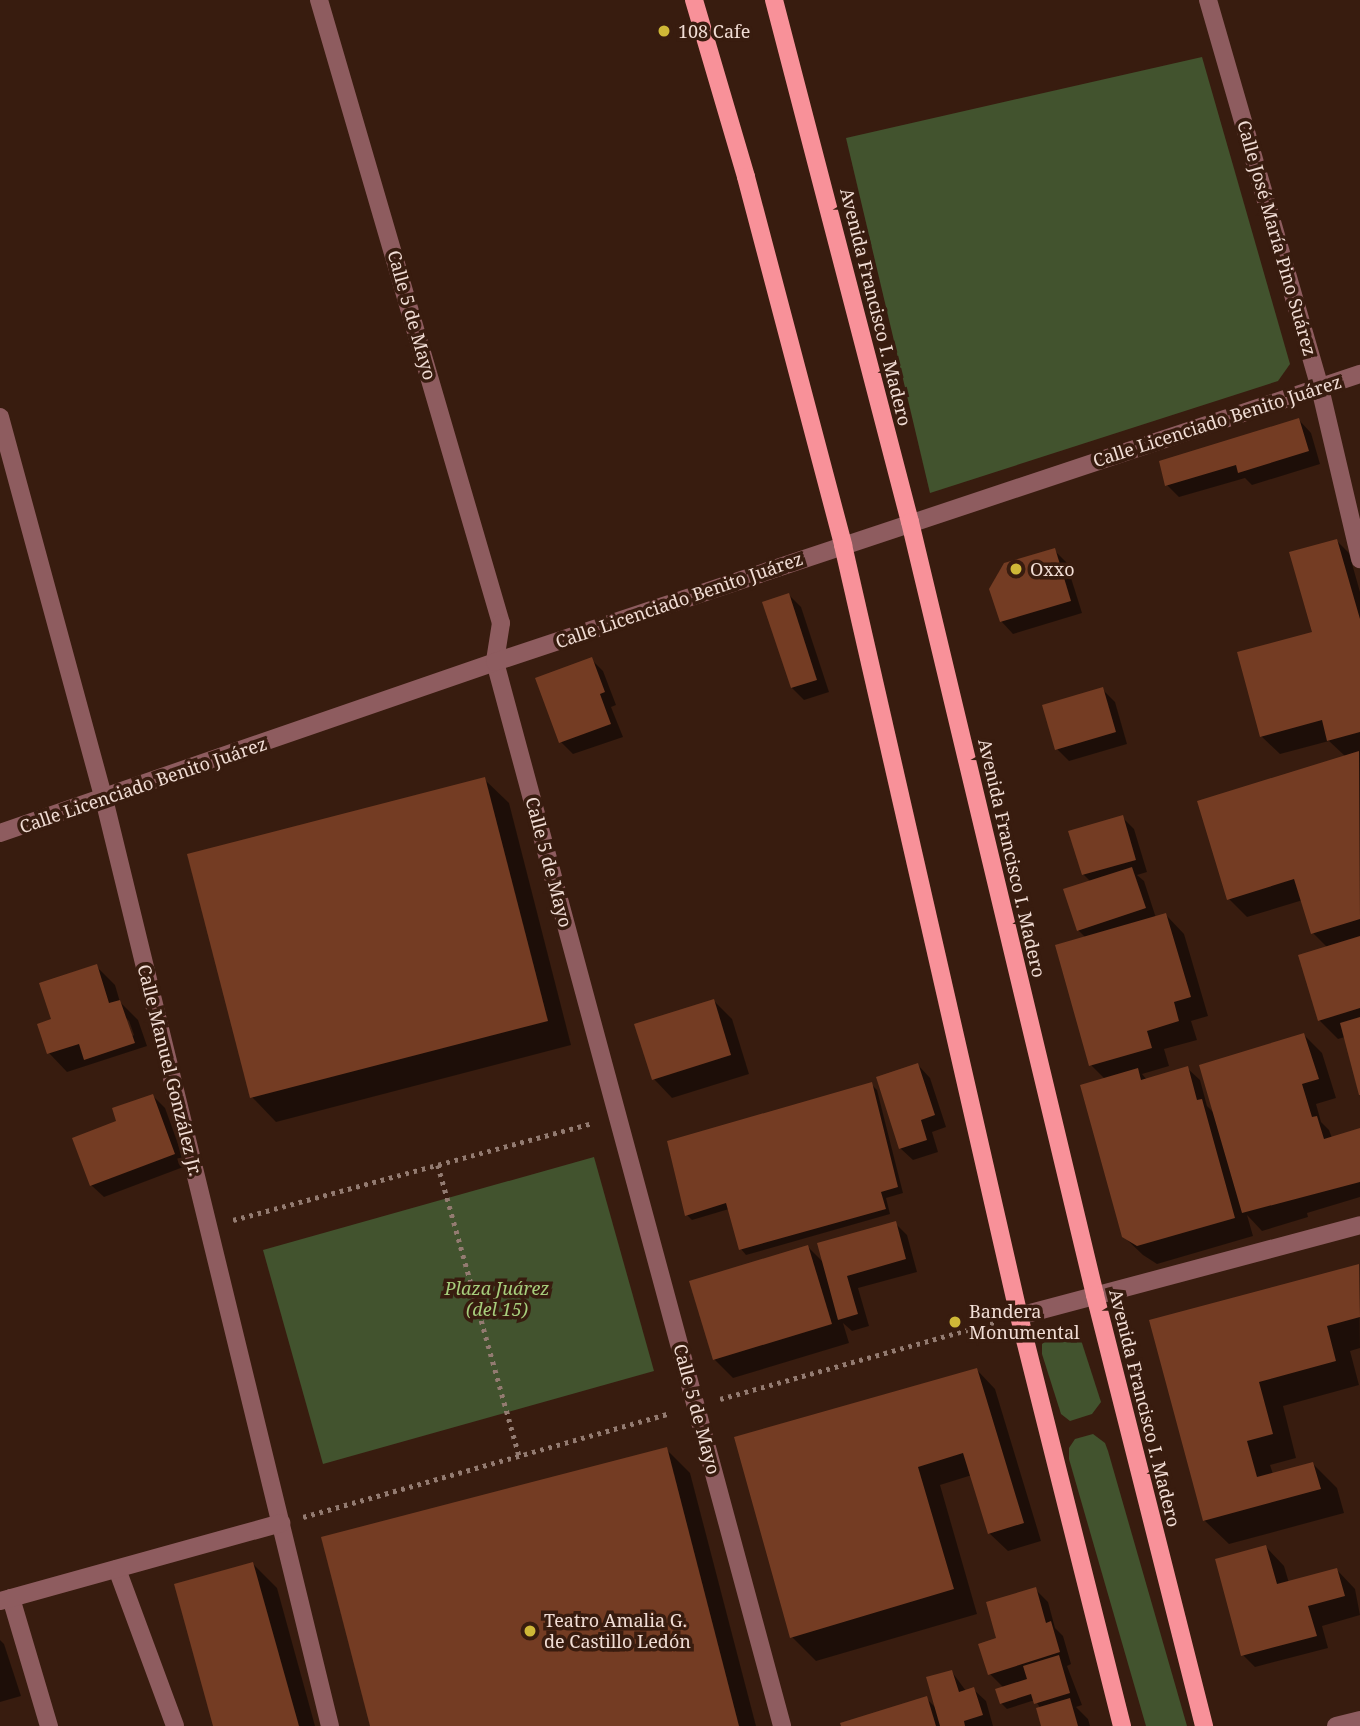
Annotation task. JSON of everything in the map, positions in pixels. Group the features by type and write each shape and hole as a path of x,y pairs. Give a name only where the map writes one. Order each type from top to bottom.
{"main road":[{"path":"694,0 746,177 843,545 1019,1315 1122,1726"},
{"name":"Avenida Francisco I. Madero","path":"774,0 910,522 1095,1295 1204,1726"}],"street":[{"name":"Calle 5 de Mayo","path":"319,0 501,623 495,662 782,1726"},
{"name":"Calle José María Pino Suárez","path":"1208,0 1320,388 1360,559"},
{"name":"Calle Licenciado Benito Juárez","path":"0,834 495,662 1360,374"},
{"name":"Calle Manuel González Jr.","path":"0,417 104,799 330,1726"},
{"path":"1019,1315 1360,1225"},
{"path":"49,1726 6,1600 281,1523"},
{"path":"117,1569 175,1726"},
{"path":"1336,1726 1360,1720"}],"path":[{"path":"208,1226 617,1116"},
{"path":"438,1165 519,1456"},
{"path":"281,1523 1019,1315"}],"green space":[{"path":"1202,57 1290,364 1278,381 930,493 846,138"},
{"name":"Plaza Juárez (del 15)","path":"594,1157 654,1371 323,1464 263,1250"},
{"path":"1066,1333 1081,1340 1101,1402 1092,1414 1070,1421 1061,1414 1042,1354 1042,1344 1051,1337"},
{"path":"1093,1434 1105,1443 1108,1451 1187,1726 1146,1726 1069,1459 1069,1448 1075,1439"}],"building":[{"path":"1299,418 1309,451 1238,473 1236,465 1165,486 1159,461"},
{"path":"1337,539 1360,619 1360,732 1327,741 1322,720 1260,737 1237,652 1312,632 1289,552"},
{"path":"1055,548 1071,601 1000,622 989,589 1004,563"},
{"path":"789,593 817,680 791,688 762,602"},
{"path":"592,657 605,692 600,694 611,724 559,743 535,678"},
{"path":"1103,687 1116,732 1055,750 1042,705"},
{"path":"1359,751 1360,919 1311,934 1294,879 1227,900 1197,801"},
{"path":"485,777 548,1021 250,1098 187,854"},
{"path":"1123,815 1136,860 1082,875 1068,831"},
{"path":"1132,867 1146,908 1077,931 1063,889"},
{"path":"1166,913 1191,997 1174,1002 1179,1021 1147,1031 1152,1048 1089,1066 1055,945"},
{"path":"1360,936 1360,1008 1318,1021 1298,955"},
{"path":"97,964 109,1003 120,1000 135,1043 84,1060 79,1044 47,1054 37,1024 51,1019 39,983"},
{"path":"714,999 731,1055 652,1080 634,1024"},
{"path":"1360,1017 1360,1095 1359,1095 1340,1023"},
{"path":"1304,1033 1319,1079 1302,1084 1312,1117 1317,1116 1324,1139 1360,1128 1360,1182 1242,1213 1199,1065"},
{"path":"918,1063 935,1115 921,1120 927,1140 899,1149 876,1077"},
{"path":"1188,1066 1197,1100 1202,1099 1235,1218 1137,1246 1122,1237 1080,1085 1138,1068 1141,1080"},
{"path":"872,1082 898,1187 881,1192 886,1209 739,1250 726,1203 685,1216 667,1141"},
{"path":"153,1094 175,1154 90,1186 72,1138 116,1121 112,1108"},
{"path":"896,1221 906,1259 847,1276 858,1314 838,1320 817,1243"},
{"path":"808,1245 832,1324 713,1360 689,1281"},
{"path":"1359,1264 1360,1317 1327,1326 1336,1361 1259,1382 1273,1434 1247,1441 1257,1477 1313,1462 1321,1489 1203,1521 1149,1320"},
{"path":"977,1368 1024,1523 988,1534 963,1453 918,1467 954,1589 790,1638 734,1437"},
{"name":"Teatro Amalia G. de Castillo Ledón","path":"667,1447 739,1726 370,1726 321,1537"},
{"path":"1266,1545 1277,1584 1337,1568 1345,1596 1308,1606 1317,1636 1241,1656 1215,1559"},
{"path":"253,1562 299,1726 213,1726 174,1584"},
{"path":"1036,1587 1046,1623 1051,1621 1060,1652 988,1675 978,1644 996,1638 986,1602"},
{"path":"1059,1655 1070,1693 1034,1704 1031,1694 1000,1704 995,1689 1027,1679 1023,1666"},
{"path":"952,1670 959,1692 974,1687 983,1715 964,1721 965,1726 940,1726 926,1677"},
{"path":"927,1696 936,1726 841,1726 840,1723"},
{"path":"1070,1698 1078,1726 1041,1726 1036,1708"}],"place":[{"name":"108 Cafe","path":"664,31"},
{"name":"Oxxo","path":"1016,569"},
{"name":"Bandera Monumental","path":"955,1322"},
{"name":"Teatro Amalia G. de Castillo Ledón","path":"530,1631"}]}
